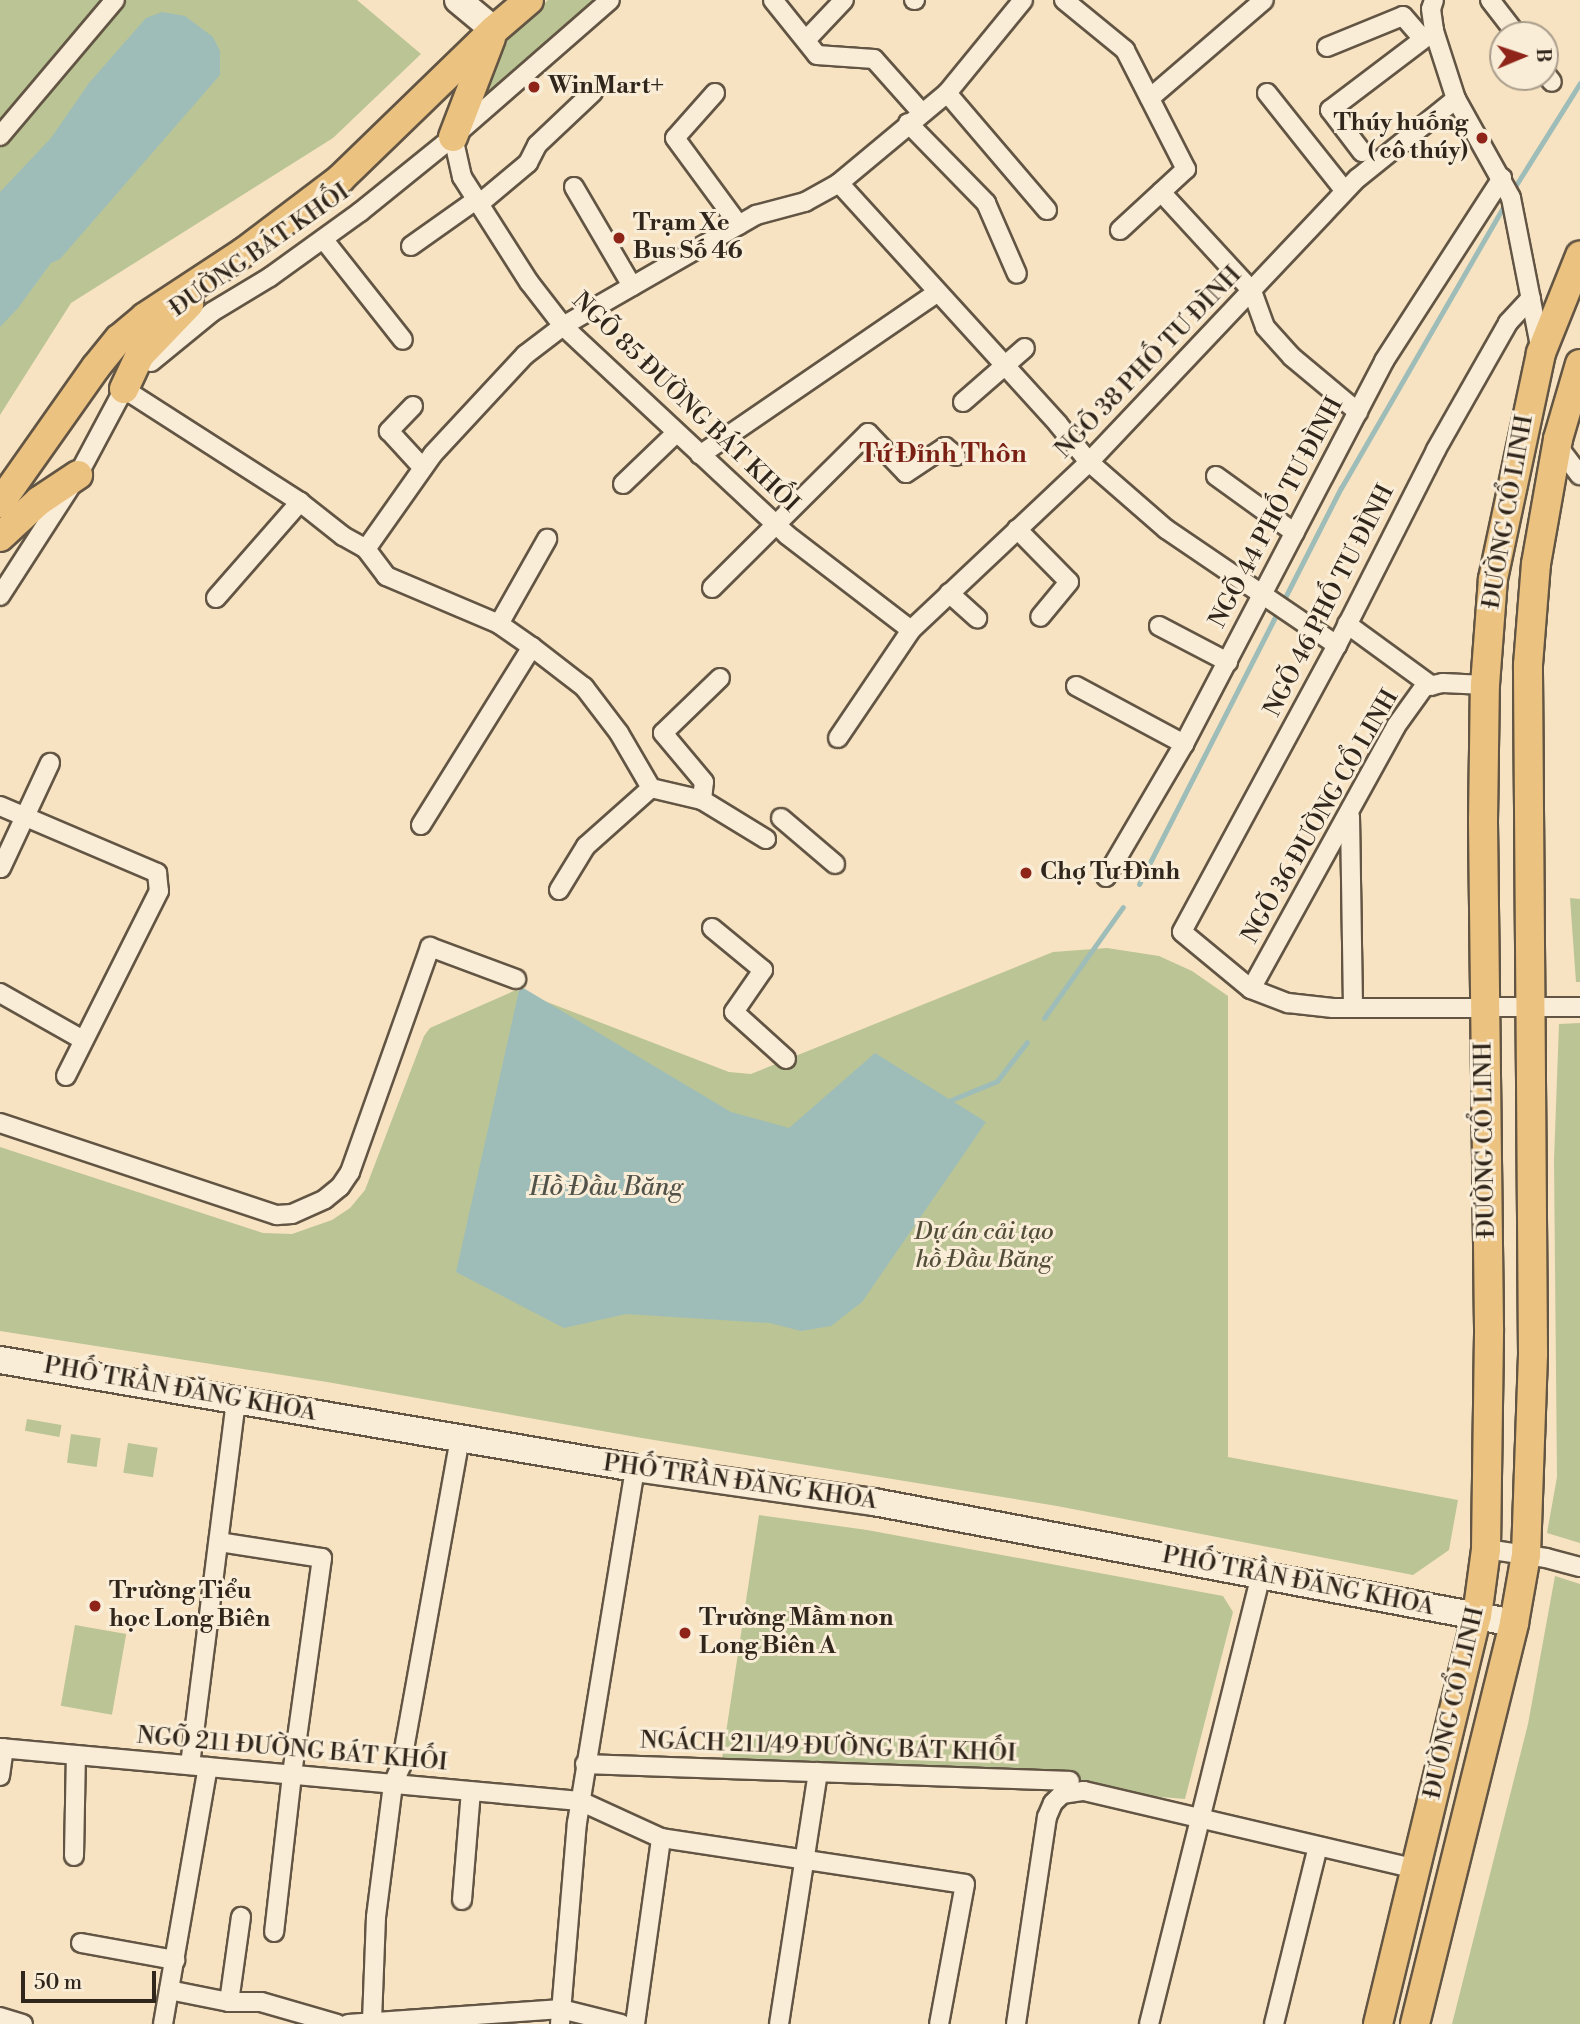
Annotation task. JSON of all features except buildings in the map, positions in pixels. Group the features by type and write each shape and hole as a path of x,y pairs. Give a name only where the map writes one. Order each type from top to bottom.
{"main road":[{"path":"0,503 96,367 119,339 145,317 244,252 340,178 494,30 529,0"},
{"path":"453,137 494,30"},
{"path":"124,389 140,355 158,333 244,252"},
{"name":"ĐƯỜNG CỔ LINH","path":"1378,2024 1478,1616 1486,1549 1489,1328 1485,685 1493,579 1541,353 1580,256"},
{"name":"ĐƯỜNG CỔ LINH","path":"1415,2024 1514,1623 1526,1555 1533,1354 1528,665 1536,564 1580,364"},
{"path":"0,537 39,501 78,475"}],"street":[{"path":"0,136 115,0"},
{"path":"458,0 494,30"},
{"name":"ĐƯỜNG BÁT KHỐI","path":"0,596 78,475 124,389 166,348 212,312 324,240 453,137 610,0"},
{"path":"773,0 817,55 874,59 915,117 986,203 1017,274"},
{"path":"806,40 844,0"},
{"path":"366,550 423,468 525,355 564,326 756,215 805,202 839,183 947,93 1023,0"},
{"path":"1065,0 1125,50 1186,169 1120,230"},
{"path":"1150,99 1264,0"},
{"path":"1362,152 1330,110 1428,35 1434,0"},
{"path":"1490,0 1506,21"},
{"path":"1327,47 1403,16 1428,35 1456,99 1506,186 1541,353"},
{"path":"411,246 478,202 528,163 537,145 593,92"},
{"path":"715,93 675,138 739,225"},
{"path":"947,93 1047,210"},
{"path":"1268,93 1345,191"},
{"name":"NGÕ 38 PHỐ TƯ ĐÌNH","path":"838,738 911,630 1089,461 1345,191 1456,99"},
{"name":"NGÕ 85 ĐƯỜNG BÁT KHỐI","path":"453,137 462,177 529,282 564,326 775,524 911,630"},
{"path":"839,183 1089,461 1166,529 1337,645"},
{"name":"NGÕ 44 PHỐ TƯ ĐÌNH","path":"1106,877 1267,598 1295,533 1384,361 1506,186"},
{"path":"574,187 632,286"},
{"path":"1161,192 1252,291 1265,327 1292,357 1358,412"},
{"path":"324,240 404,340"},
{"path":"700,455 938,292"},
{"name":"NGÕ 46 PHỐ TƯ ĐÌNH","path":"1251,989 1182,932 1337,645 1436,450 1508,323 1531,298"},
{"path":"963,402 1025,348"},
{"path":"124,389 300,502 366,550 386,576 499,624 584,687 619,733 651,788 702,800 766,839"},
{"path":"413,406 389,431 423,468"},
{"path":"623,484 676,433"},
{"path":"712,588 868,433 906,473 944,447 956,456"},
{"path":"1565,439 1580,475"},
{"path":"1216,477 1295,533"},
{"path":"216,598 300,502"},
{"path":"1017,529 1069,582 1040,617"},
{"path":"499,624 547,540"},
{"path":"949,593 977,618"},
{"path":"1347,624 1432,686"},
{"path":"1158,626 1228,662"},
{"path":"421,825 531,647"},
{"path":"702,800 704,782 663,733 720,678"},
{"name":"NGÕ 36 ĐƯỜNG CỔ LINH","path":"1251,989 1350,814 1396,726 1424,687 1443,683 1485,685"},
{"path":"1076,686 1184,744"},
{"path":"1,868 50,763"},
{"path":"559,890 586,846 651,788"},
{"path":"0,806 157,873 159,891 66,1076"},
{"path":"1350,814 1353,1008"},
{"path":"781,818 835,864"},
{"path":"712,928 764,970 733,1012 786,1059"},
{"path":"0,1123 277,1215 292,1214 325,1199 340,1187 350,1172 430,947 516,979"},
{"path":"1251,989 1289,1003 1353,1008 1580,1007"},
{"path":"0,993 83,1040"},
{"name":"PHỐ TRẦN ĐĂNG KHOA","path":"0,1360 635,1468 874,1502 1514,1623"},
{"path":"163,2024 175,1960 199,1766 219,1542 236,1400"},
{"path":"372,2021 376,1917 393,1784 401,1766 460,1438"},
{"path":"561,2017 580,1801 635,1468"},
{"path":"219,1542 321,1558 274,1932"},
{"path":"1486,1549 1580,1567"},
{"path":"1149,2024 1261,1575"},
{"path":"0,1776 2,1748"},
{"name":"NGÕ 211 ĐƯỜNG BÁT KHỐI","path":"2,1748 580,1801 661,1838 965,1884 939,2024"},
{"path":"74,1856 76,1755"},
{"name":"NGÁCH 211/49 ĐƯỜNG BÁT KHỐI","path":"585,1764 1070,1782"},
{"path":"779,2024 818,1772"},
{"path":"462,1900 471,1791"},
{"path":"1016,2024 1048,1817 1053,1803 1062,1794 1084,1791 1416,1869"},
{"path":"635,2024 661,1838"},
{"path":"1274,2024 1318,1846"},
{"path":"229,2003 241,1917"},
{"path":"81,1943 175,1960"},
{"path":"169,1990 229,2003 261,2002 337,2024"},
{"path":"0,2017 23,2024"},
{"path":"348,2024 372,2021 561,2017 621,2024"}],"green space":[{"path":"0,0 357,0 421,54 333,138 71,303 0,415"},
{"path":"548,0 603,0 469,120 495,59 512,34"},
{"path":"1570,898 1580,899 1580,982 1576,982"},
{"name":"Dự án cải tạo hồ Đầu Băng","path":"1107,948 1159,956 1192,971 1228,996 1228,1457 1458,1500 1449,1550 1413,1575 1057,1506 636,1437 327,1382 0,1331 0,1147 263,1233 292,1234 332,1220 350,1208 365,1190 424,1036 430,1028 516,990 729,1072 751,1074 1053,952"},
{"path":"1580,1023 1580,1543 1547,1533 1557,1477 1554,1160 1559,1024"},
{"path":"27,1419 61,1425 59,1437 25,1431"},
{"path":"71,1434 101,1438 97,1467 67,1463"},
{"path":"128,1443 158,1448 153,1477 123,1473"},
{"path":"759,1515 867,1530 1223,1596 1233,1612 1185,1799 722,1759"},
{"path":"1555,1576 1580,1584 1580,2024 1452,2024 1528,1724"},
{"path":"75,1625 126,1634 112,1715 61,1706"}],"water":[{"path":"162,12 185,16 213,37 220,51 220,75 60,259 51,263 18,308 0,327 0,192 51,138 89,83 146,18"},
{"name":"Hồ Đầu Băng","path":"520,986 731,1112 789,1128 875,1053 986,1122 862,1302 831,1326 801,1331 770,1323 626,1314 564,1328 456,1272"}],"waterway":[{"path":"1511,193 1580,83"},
{"path":"1139,884 1341,488 1506,202"},
{"path":"1044,1018 1123,907"},
{"path":"951,1100 997,1081 1027,1042"}],"place":[{"name":"WinMart+","path":"534,87"},
{"name":"Thúy huống ( cô thúy)","path":"1482,138"},
{"name":"Trạm Xe Bus Số 46","path":"619,238"},
{"name":"Chợ Tư Đình","path":"1026,873"},
{"name":"Trường Tiểu học Long Biên","path":"95,1606"},
{"name":"Trường Mầm non Long Biên A","path":"685,1633"}],"district":[{"name":"Tứ Đỉnh Thôn","path":"943,455"}]}
